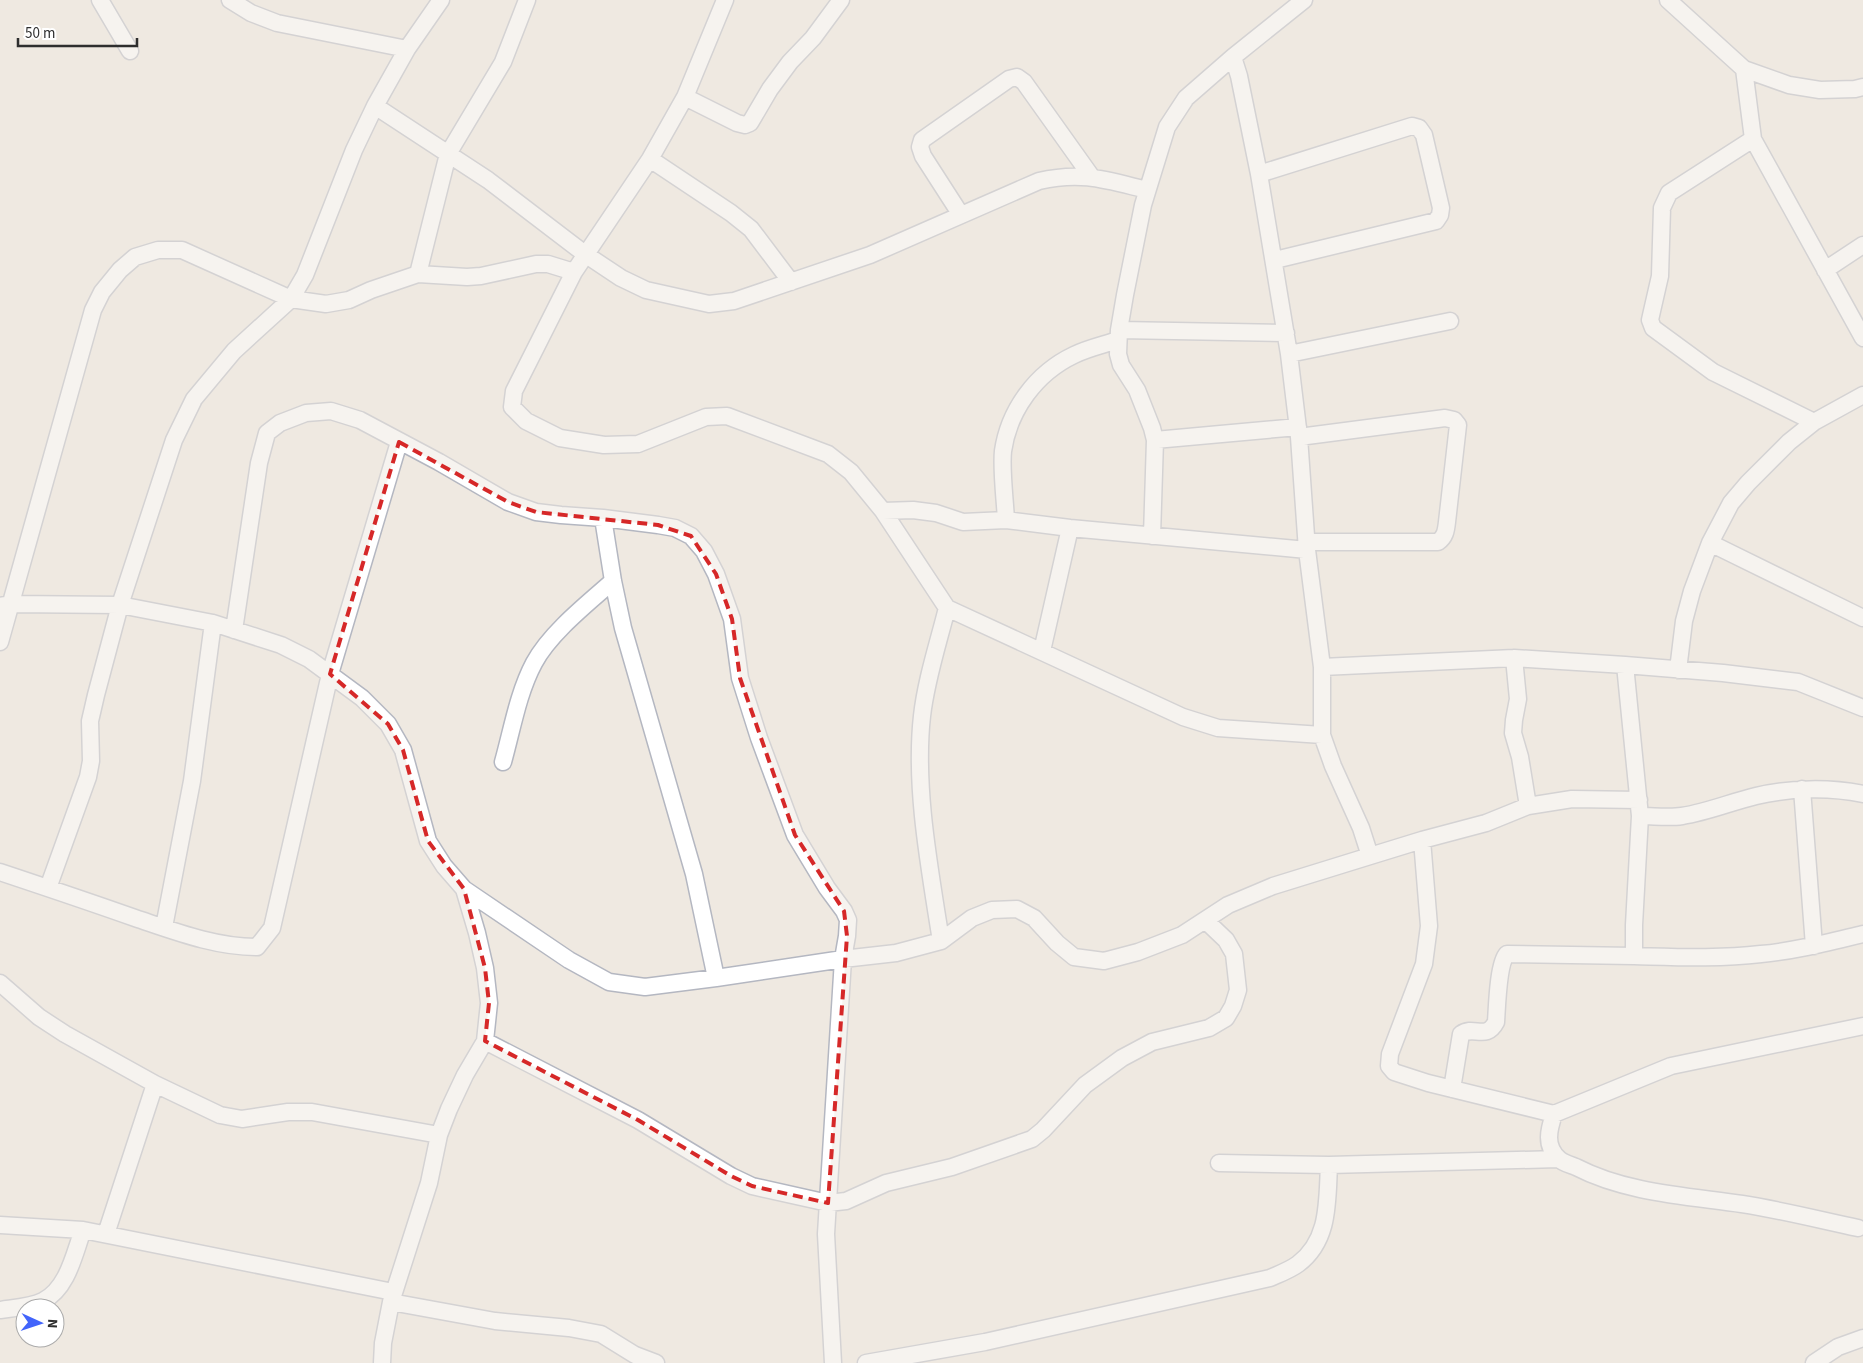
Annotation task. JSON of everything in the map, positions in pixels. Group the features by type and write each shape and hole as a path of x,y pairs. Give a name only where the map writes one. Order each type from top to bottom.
{"street":[{"path":"100,0 130,51"},
{"path":"230,0 251,13 277,23 407,49"},
{"path":"48,888 88,777 91,761 90,721 120,605 174,440 194,399 234,351 291,299 305,276 354,150 375,106 407,49 441,0"},
{"path":"418,274 448,154 503,62 527,0"},
{"path":"725,0 685,97 650,159 574,272 514,391 512,407 526,421 560,438 604,445 638,444 706,416 727,416 828,454 851,472 883,512 947,608 1183,717 1218,728 1322,735"},
{"path":"685,97 737,123 745,125 750,123 770,89 790,62 813,38 841,0"},
{"path":"1152,536 1155,440 1137,390 1121,365 1118,354 1118,335 1147,190 1168,128 1186,98 1232,57 1304,0"},
{"path":"1668,0 1744,69 1797,86 1820,90 1863,87"},
{"path":"1232,57 1239,76 1259,174 1275,260 1289,354 1299,432 1307,546 1322,667 1322,735 1333,766 1361,828 1370,856"},
{"path":"1744,69 1753,139 1863,338"},
{"path":"960,215 923,156 920,147 922,140 1009,79 1017,77 1024,82 1091,176"},
{"path":"375,106 488,180 585,254 621,278 646,290 709,304 734,301 870,256 1039,181 1060,176 1091,176 1147,190"},
{"path":"1259,174 1412,126 1419,128 1424,135 1441,208 1440,215 1436,221 1275,260"},
{"path":"1753,139 1669,193 1662,208 1660,276 1650,320 1653,328 1663,337 1712,372 1814,422"},
{"path":"650,159 731,213 751,229 792,282"},
{"path":"1825,270 1863,245"},
{"path":"0,642 6,605 93,310 102,292 120,270 135,257 158,250 182,250 291,299 326,304 349,300 371,290 418,274 481,276 536,264 548,264 574,272"},
{"path":"1289,354 1450,321"},
{"path":"1006,520 1003,452 1009,424 1021,401 1039,381 1065,360 1118,335 1286,333"},
{"path":"1678,670 1684,621 1692,591 1710,542 1731,503 1789,442 1814,422 1863,395"},
{"path":"234,630 259,463 267,433 280,423 306,413 331,411 360,420 439,462 508,502 536,512 603,518 675,528 691,536 704,551 716,574 732,619 740,678 759,738 795,835 848,920 843,959 826,1234 833,1363"},
{"path":"883,512 913,510 936,513 963,522 1006,520 1152,536 1307,546 1438,542 1446,533 1458,425 1454,420 1445,418 1299,432 1155,440"},
{"path":"0,872 220,944 257,948 272,928 330,674 399,442"},
{"path":"603,518 623,628 694,874 716,978"},
{"path":"1042,651 1070,528"},
{"path":"1710,542 1863,618"},
{"path":"503,762 525,685 535,662 553,638 613,580"},
{"path":"6,605 120,605 212,623 281,645 309,659 362,698 388,724 403,750 428,840 444,866 464,889 569,960 609,982 644,987 843,959 896,954 941,941 972,918 992,910 1016,910 1034,918 1057,943 1074,957 1104,961 1138,952 1182,935 1228,905 1273,886 1422,840 1486,823 1528,806 1572,800 1640,808 1680,817 1716,809 1757,796 1802,789 1849,791 1863,794"},
{"path":"941,941 924,818 920,769 925,691 947,608"},
{"path":"164,927 192,781 212,623"},
{"path":"1322,667 1514,658 1625,665 1723,673 1798,682 1863,708"},
{"path":"1514,658 1518,699 1513,733 1520,757 1528,806"},
{"path":"1625,665 1640,808 1634,956"},
{"path":"1802,789 1814,946"},
{"path":"1422,840 1429,926 1424,964 1390,1054 1389,1066 1394,1072 1452,1089 1554,1114 1672,1066 1863,1026"},
{"path":"382,1363 383,1343 392,1297 429,1183 439,1135 465,1075 485,1041 489,1004 486,968 464,889"},
{"path":"485,1041 638,1120 731,1176 752,1186 828,1203 846,1201 886,1183 952,1167 1032,1139 1043,1130 1085,1085 1122,1058 1152,1042 1209,1028 1226,1018 1233,1006 1238,990 1234,954 1226,940 1205,920"},
{"path":"1452,1089 1461,1034 1464,1031 1487,1032 1493,1028 1496,1022 1502,965 1507,954 1720,957 1761,954 1814,946 1863,934"},
{"path":"0,983 39,1018 65,1034 155,1084 220,1115 242,1120 288,1112 312,1112 439,1135"},
{"path":"106,1234 155,1084"},
{"path":"1554,1114 1548,1130 1549,1144 1559,1159"},
{"path":"1219,1162 1329,1165 1559,1159 1592,1176 1631,1186 1688,1197 1766,1208 1858,1228"},
{"path":"866,1363 986,1342 1270,1278 1296,1266 1310,1254 1324,1229 1329,1165"},
{"path":"0,1225 83,1230 106,1234 495,1321 570,1328 601,1334 635,1355 656,1363"},
{"path":"0,1310 43,1301 53,1292 63,1282 83,1230"},
{"path":"1814,1363 1838,1347 1863,1338"}],"highlighted area":[{"path":"399,442 508,502 536,512 658,525 691,536 716,574 732,619 740,678 795,835 844,911 847,936 828,1203 752,1186 731,1176 638,1120 485,1041 489,1003 485,968 464,889 428,841 403,750 388,724 330,674"}]}
